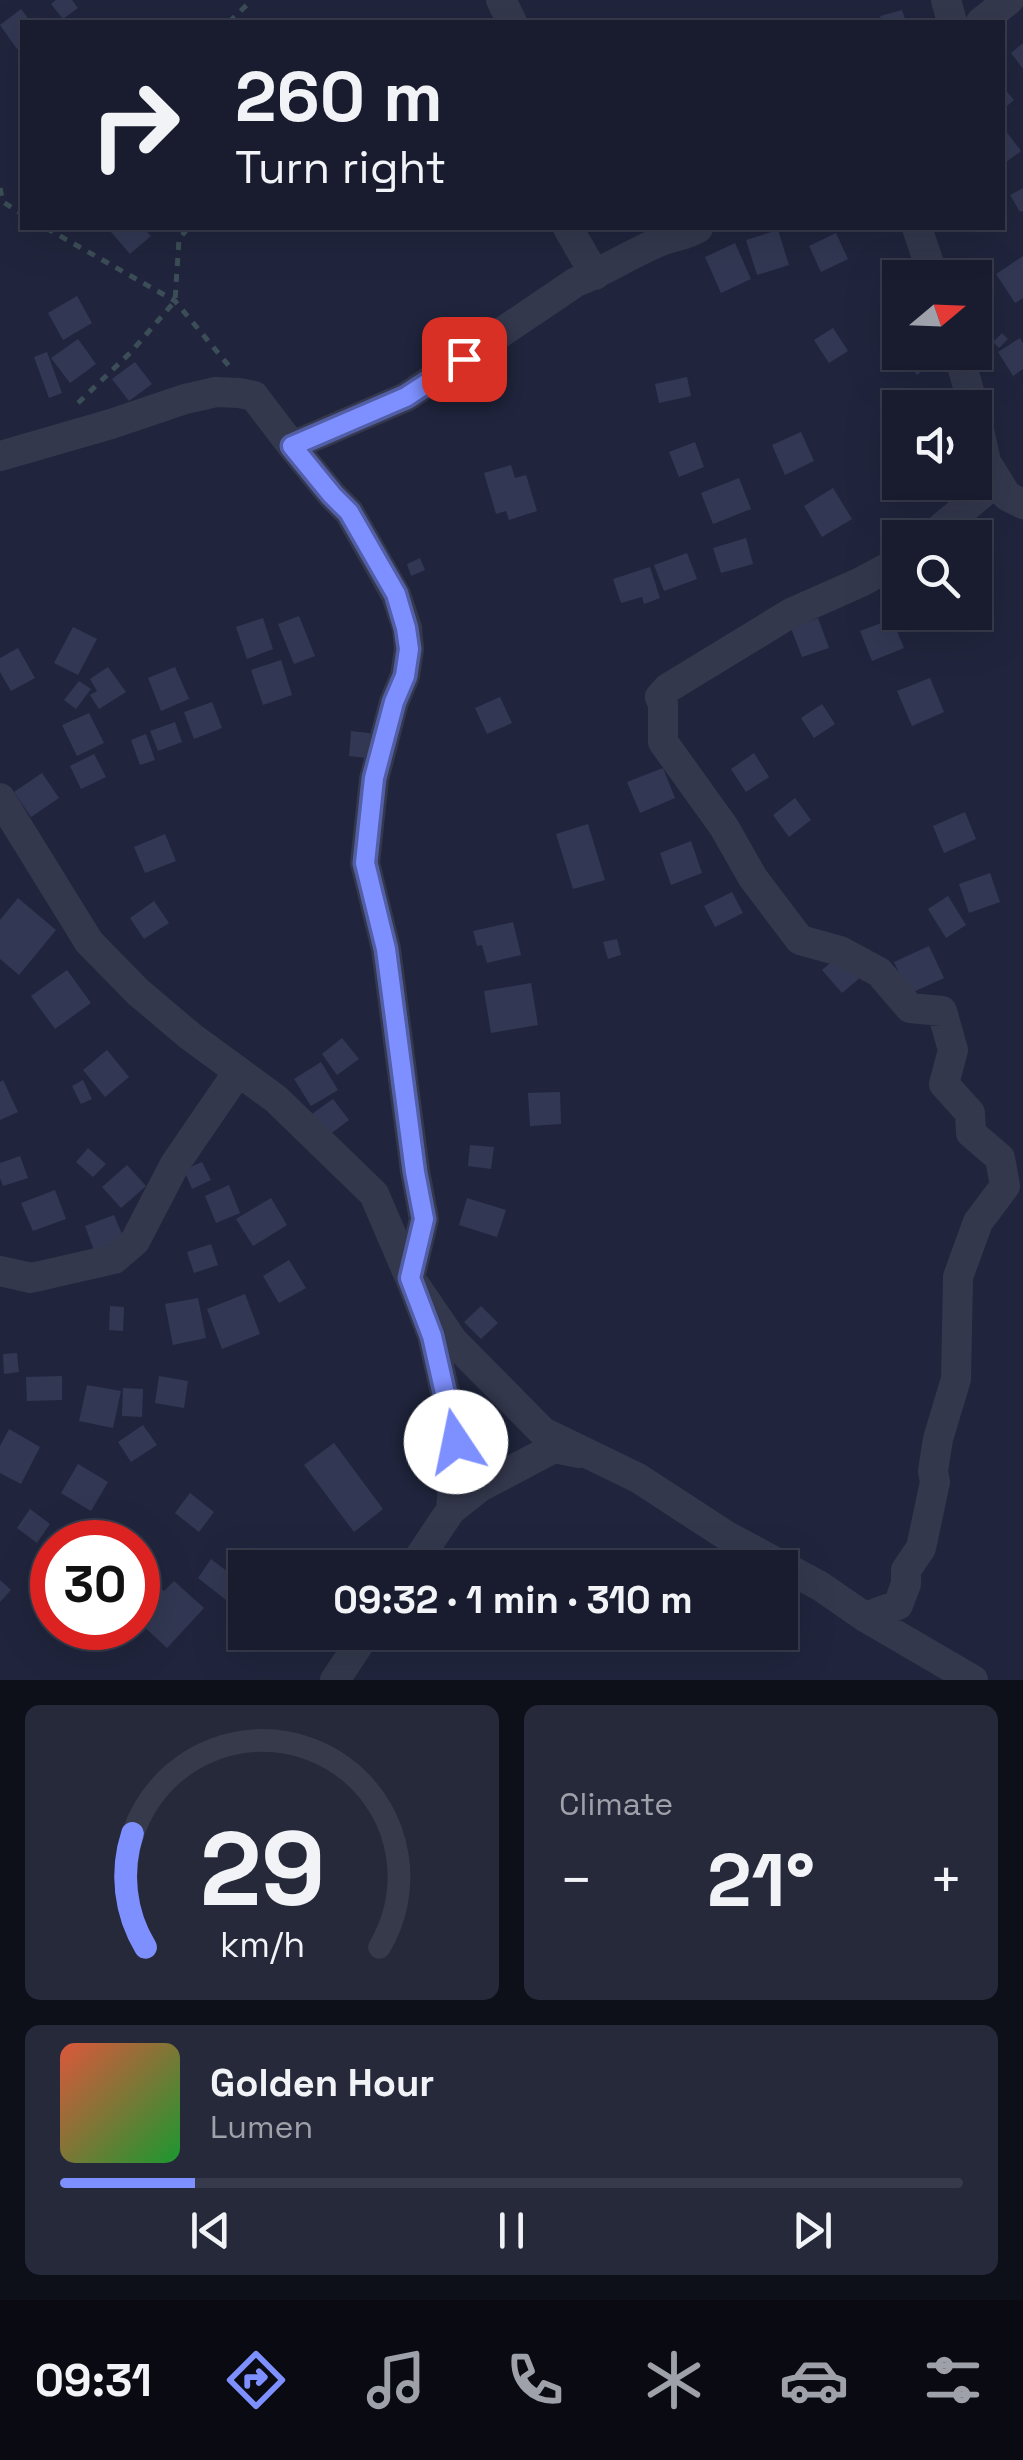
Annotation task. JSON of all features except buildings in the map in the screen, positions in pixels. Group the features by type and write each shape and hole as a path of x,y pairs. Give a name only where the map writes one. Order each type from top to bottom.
{"street":[{"path":"984,20 1009,0"},
{"path":"569,230 596,275"},
{"path":"292,446 406,397 576,282 661,241 694,230"},
{"path":"918,230 928,260"},
{"path":"0,456 185,399 238,392 254,396 349,512 396,594 409,649 405,676 374,778 365,863 386,949 424,1219 410,1278 453,1341 544,1432 638,1478 727,1536 820,1586 864,1617 974,1680"},
{"path":"992,472 1006,496 1023,504"},
{"path":"950,520 997,481"},
{"path":"864,1617 898,1605 906,1584 906,1570 921,1548 935,1482 938,1440 956,1379 958,1277 978,1222 1006,1186 1000,1158 971,1134 970,1113 944,1084 953,1050 942,1011 910,1008 879,972 840,951 800,940 753,878 724,827 663,742 660,697 668,688 790,613 882,571"},
{"path":"0,798 89,942 138,992 276,1099 374,1194 432,1336 456,1442 451,1510"},
{"path":"0,1272 31,1278 114,1259 134,1241 175,1164 238,1072"},
{"path":"424,1550 451,1510 480,1487 554,1448 592,1456"},
{"path":"335,1680 355,1650"}],"path":[{"path":"232,20 252,0"},
{"path":"0,188 2,202 20,213"},
{"path":"50,230 174,301 254,396"},
{"path":"74,406 132,352 174,301 180,239 187,230"}],"route":[{"path":"456,1442 432,1336 410,1278 424,1219 386,949 365,863 374,778 405,676 409,649 406,628 396,594 349,512 292,446 406,397 464,359"}]}
